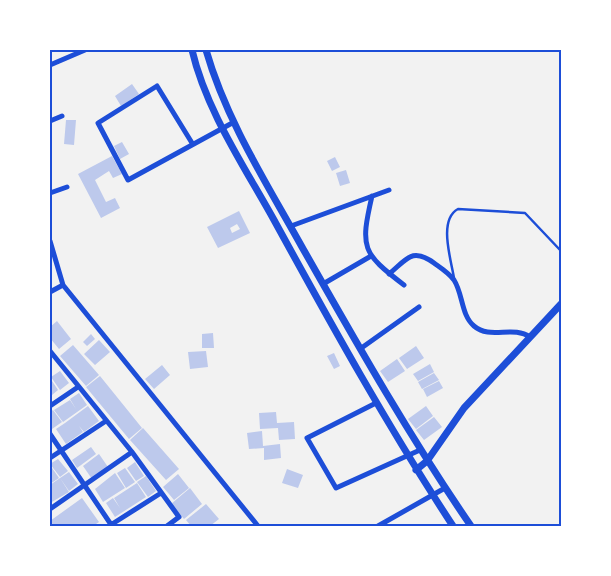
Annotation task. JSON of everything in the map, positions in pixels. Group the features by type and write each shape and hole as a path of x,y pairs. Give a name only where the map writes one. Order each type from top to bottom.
{"street":[{"path":"50,66 78,51 85,50"},
{"path":"192,50 201,82 223,128 258,192 376,403 407,456 453,526"},
{"path":"206,50 214,78 234,122 323,284 420,450 471,526"},
{"path":"192,143 157,86 98,123 128,180 192,143 234,122"},
{"path":"50,121 62,116"},
{"path":"258,192 269,186"},
{"path":"50,193 67,187"},
{"path":"291,226 389,190"},
{"path":"372,196 364,234 371,256 404,286"},
{"path":"50,241 63,285 258,526"},
{"path":"389,274 413,254 419,254 447,272 454,280 465,312 474,325 491,332 520,332 530,337"},
{"path":"323,284 371,256"},
{"path":"50,292 63,285"},
{"path":"416,470 427,461 464,408 561,304"},
{"path":"360,349 419,307"},
{"path":"50,351 132,452 179,517 167,526"},
{"path":"50,406 78,387"},
{"path":"376,403 307,438 336,488 420,450"},
{"path":"50,458 106,420"},
{"path":"50,434 110,526 161,493"},
{"path":"50,509 132,452"},
{"path":"378,526 445,488"}],"lane":[{"path":"454,280 447,222 453,212 458,209 525,213 561,251"}],"building":[{"path":"132,84 139,94 121,106 115,96"},
{"path":"66,120 76,120 74,145 64,144"},
{"path":"122,142 129,154 120,159 114,146"},
{"path":"112,156 122,174 113,178 109,171 95,180 106,202 115,198 120,208 101,218 78,174"},
{"path":"335,157 340,167 332,171 327,161"},
{"path":"346,170 350,183 340,186 336,173"},
{"path":"239,211 250,233 218,248 207,227","holes":["237,224 240,229 232,233 230,228"]},
{"path":"57,321 71,339 59,349 50,338 50,327"},
{"path":"213,333 214,348 202,348 202,334"},
{"path":"91,334 95,339 87,346 83,342"},
{"path":"99,340 110,352 95,365 84,354"},
{"path":"73,345 99,375 86,386 60,356"},
{"path":"416,346 424,358 407,369 399,358"},
{"path":"206,351 208,367 190,369 188,352"},
{"path":"334,353 340,366 334,369 327,356"},
{"path":"397,359 405,371 388,382 380,371"},
{"path":"430,364 434,372 418,381 413,374"},
{"path":"162,365 170,375 154,389 145,379"},
{"path":"60,371 69,383 60,390 51,377"},
{"path":"434,373 439,380 422,389 418,382"},
{"path":"100,376 142,428 129,439 86,387"},
{"path":"50,378 58,390 52,395 50,392"},
{"path":"439,381 443,388 427,397 423,389"},
{"path":"79,393 87,405 63,422 54,410 70,400 76,409 70,399"},
{"path":"88,406 99,421 84,432 79,426 83,432 66,444 56,429"},
{"path":"426,406 433,416 416,429 408,419"},
{"path":"53,410 62,422 52,429 50,426 50,412"},
{"path":"276,412 277,423 294,422 295,439 279,440 278,428 260,429 259,413"},
{"path":"434,417 442,427 424,440 416,430"},
{"path":"143,428 179,469 166,480 130,440"},
{"path":"262,431 263,446 280,444 281,458 264,460 264,448 249,449 247,433"},
{"path":"91,447 96,454 77,468 72,460"},
{"path":"99,454 108,467 92,479 83,466"},
{"path":"58,459 68,471 60,477 50,464"},
{"path":"135,462 144,476 136,481 127,468"},
{"path":"50,465 59,478 50,484"},
{"path":"125,468 135,482 126,488 117,473"},
{"path":"287,469 303,475 298,488 282,483"},
{"path":"69,472 78,484 69,491 60,478"},
{"path":"115,473 125,488 103,502 95,489"},
{"path":"178,474 189,488 174,500 163,487"},
{"path":"146,476 156,491 148,497 137,482"},
{"path":"60,478 69,492 50,503 50,485"},
{"path":"137,483 146,497 115,517 106,503 113,498 120,508 114,498"},
{"path":"190,488 202,504 184,519 171,504"},
{"path":"82,498 99,522 93,526 54,526 50,521"},
{"path":"206,504 219,519 210,526 191,526 186,520"}]}
